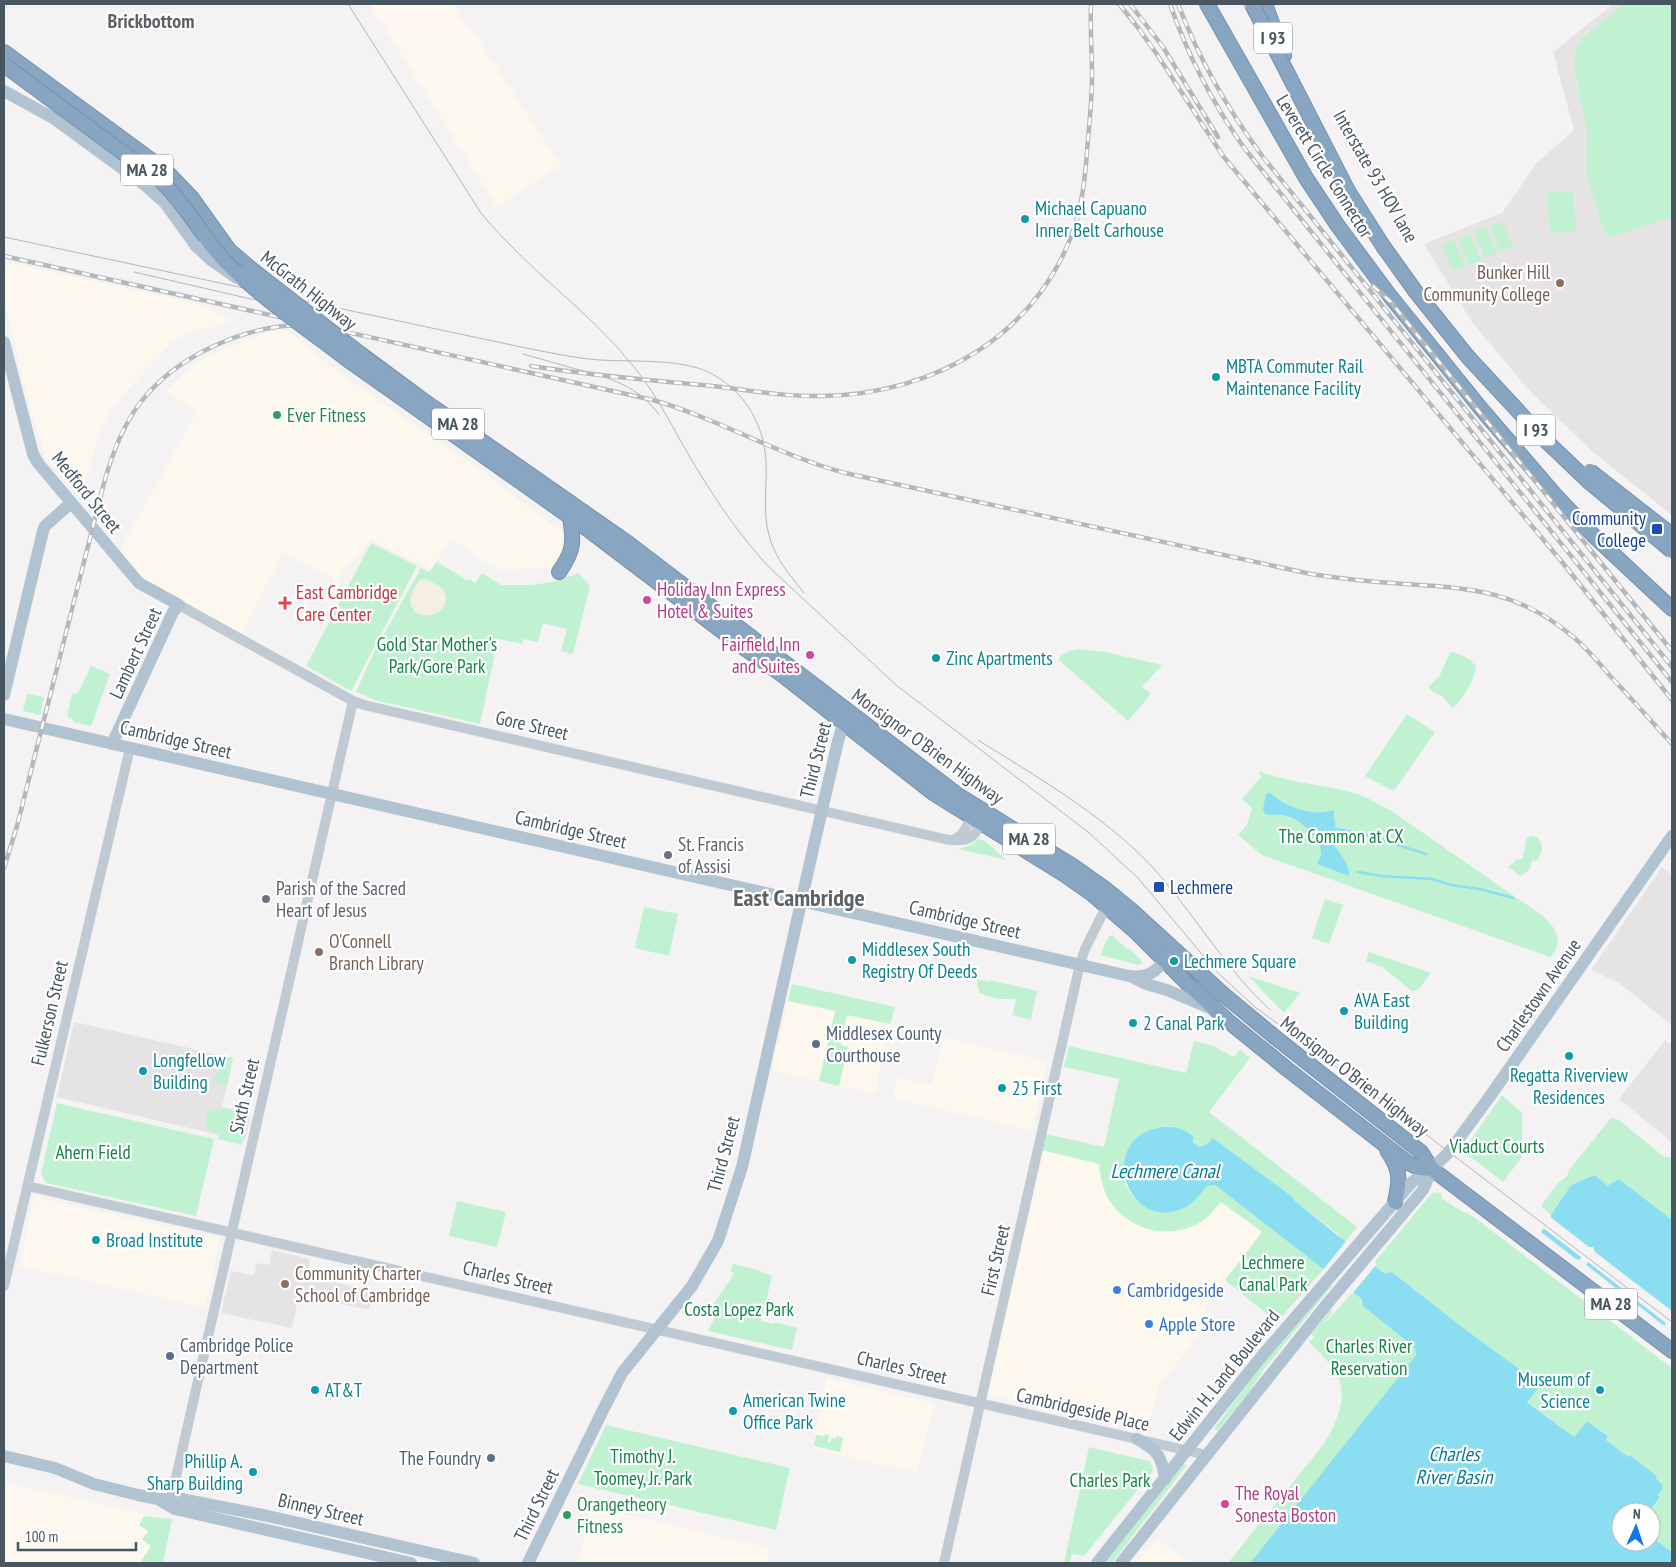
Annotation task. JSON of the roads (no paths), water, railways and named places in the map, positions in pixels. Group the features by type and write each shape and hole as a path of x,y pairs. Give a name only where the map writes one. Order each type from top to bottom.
{"highway":[{"name":"Leverett Circle Connector","path":"1207,4 1306,178 1361,258 1488,417 1556,496 1596,538 1646,581"},
{"name":"Leverett Circle Connector","path":"1215,4 1311,174 1372,262 1494,414 1561,492 1646,581"},
{"name":"I 93","path":"1254,4 1334,164 1362,214 1399,269 1450,336 1506,399 1561,455 1601,492 1672,550"},
{"path":"1263,4 1289,73"},
{"name":"Interstate 93 HOV lane","path":"1263,4 1356,186 1390,241 1434,301 1493,372 1561,444 1607,486 1672,539"},
{"name":"McGrath Highway","path":"4,52 171,176 196,203 224,244 234,255 353,356 570,517 611,538"},
{"name":"McGrath Highway","path":"4,65 160,180 179,200 222,257 268,298 353,356 420,398 611,538"},
{"name":"I 93","path":"1289,73 1350,189 1385,245 1452,335 1507,398 1546,437 1589,478 1672,550"},
{"path":"1546,437 1672,535"},
{"path":"559,572 568,559 573,547 570,517"},
{"name":"Monsignor O'Brien Highway","path":"611,538 747,650 972,804 1073,866 1110,900 1174,950 1276,1038 1421,1152 1432,1169"},
{"path":"1646,581 1672,599"},
{"path":"1646,581 1672,609"},
{"name":"Monsignor O'Brien Highway","path":"845,717 923,786 1079,884 1110,900 1164,961 1217,1011 1283,1066 1411,1165 1432,1169"},
{"path":"1383,1144 1396,1164 1398,1172 1399,1181 1395,1202"},
{"name":"MA 28","path":"1432,1169 1672,1351"}],"main road":[{"name":"McGrath Highway","path":"4,90 53,118 146,186 165,203 196,246 214,262 268,298"},
{"name":"Medford Street","path":"4,342 35,459 130,573"},
{"path":"4,695 43,531 45,526 71,504"},
{"name":"Gore Street","path":"130,573 139,583 179,605"},
{"name":"Lambert Street","path":"112,744 173,612 179,605"},
{"name":"Third Street","path":"528,1563 615,1386 630,1362 692,1286 718,1241 742,1167 801,901 845,717"},
{"name":"Cambridge Street","path":"4,719 1129,976 1148,976 1156,971 1174,950"},
{"name":"Charlestown Avenue","path":"1432,1169 1449,1152 1503,1079 1672,836"},
{"name":"Cambridge Street","path":"1129,976 1217,1011"},
{"name":"Edwin H. Land Boulevard","path":"1097,1563 1261,1357 1412,1182 1432,1169"},
{"name":"Edwin H. Land Boulevard","path":"1121,1563 1335,1294 1423,1190 1432,1169"},
{"path":"1137,1440 1158,1454 1164,1466 1164,1479"},
{"name":"Binney Street","path":"4,1456 55,1468 94,1484 165,1499 180,1498 268,1516 474,1563"},
{"name":"Binney Street","path":"165,1499 175,1509 411,1563"}],"street":[{"name":"Gore Street","path":"179,605 353,701 401,715 954,840 976,821"},
{"name":"Sixth Street","path":"165,1499 231,1232 353,701"},
{"name":"Fulkerson Street","path":"4,1286 130,748"},
{"name":"First Street","path":"944,1563 1080,964 1084,949 1110,900"},
{"name":"Charles Street","path":"27,1186 980,1403"},
{"name":"Cambridgeside Place","path":"980,1403 1137,1440 1207,1454"}],"water":[{"path":"1270,793 1284,803 1300,810 1326,812 1334,810 1335,834 1330,837 1345,860 1349,876 1317,864 1321,856 1321,850 1316,839 1306,827 1287,816 1265,814 1263,809 1266,794"},
{"name":"Charles River Basin","path":"1162,1127 1179,1128 1193,1136 1193,1142 1199,1147 1206,1145 1213,1138 1294,1198 1294,1200 1384,1273 1392,1272 1462,1327 1541,1385 1527,1402 1574,1437 1587,1421 1608,1436 1606,1440 1628,1457 1630,1455 1657,1476 1656,1478 1663,1488 1658,1495 1660,1497 1656,1502 1611,1502 1611,1552 1661,1552 1661,1544 1672,1552 1672,1563 1250,1563 1416,1355 1415,1348 1363,1306 1362,1299 1215,1185 1208,1186 1186,1207 1165,1213 1148,1209 1135,1198 1126,1182 1124,1165 1128,1148 1141,1135"},
{"path":"1594,1175 1607,1186 1619,1179 1672,1220 1672,1332 1541,1232 1571,1185"}],"waterway":[{"path":"1336,829 1364,834 1426,854"},
{"path":"1358,872 1381,876 1432,879 1451,885 1480,889 1513,898"}],"tram line":[{"path":"348,4 481,213 518,253 598,327 643,378 721,506 750,545 772,570 896,685 1088,832 1138,878 1216,971 1255,1007 1369,1091 1672,1322"},
{"path":"4,237 550,353 600,360 674,363 698,368 713,374 737,393 747,405 761,432 766,463 766,514 770,540 782,564 804,593"},
{"path":"134,272 251,299 328,312"},
{"path":"523,354 611,379 642,397 659,415"},
{"path":"978,740 1075,802 1122,838 1143,857 1176,895 1241,979 1270,1010"}],"railway":[{"path":"531,366 595,375 777,394 821,396 864,393 905,384 944,370 979,350 1011,325 1039,295 1061,259 1077,219 1084,179 1091,108 1091,4"},
{"path":"1119,4 1156,53 1223,156 1562,562 1672,700"},
{"path":"1130,4 1163,47 1218,137"},
{"path":"1170,4 1202,79 1222,115 1245,149 1672,682"},
{"path":"1178,4 1215,84 1263,157 1672,667"},
{"path":"1245,4 1355,206 1425,306 1510,406 1564,460 1620,509 1672,545"},
{"path":"4,256 653,400 701,417 796,457 845,473 1311,574 1370,581 1451,587 1493,595 1533,609 1572,636 1593,656 1672,744"},
{"path":"1373,286 1391,302 1672,651"},
{"path":"4,868 17,826 104,483 114,451 123,431 140,403 155,386 191,358 212,347 256,331 301,325"},
{"path":"1595,479 1672,535"}],"place":[{"name":"Michael Capuano Inner Belt Carhouse","path":"1025,219"},
{"name":"Bunker Hill Community College","path":"1560,283"},
{"name":"MBTA Commuter Rail Maintenance Facility","path":"1216,377"},
{"name":"Ever Fitness","path":"277,415"},
{"name":"Community College","path":"1657,529"},
{"name":"Holiday Inn Express Hotel & Suites","path":"647,600"},
{"name":"East Cambridge Care Center","path":"285,603"},
{"name":"Fairfield Inn and Suites","path":"810,655"},
{"name":"Zinc Apartments","path":"936,658"},
{"name":"St. Francis of Assisi","path":"668,855"},
{"name":"Lechmere","path":"1159,887"},
{"name":"Parish of the Sacred Heart of Jesus","path":"266,899"},
{"name":"O'Connell Branch Library","path":"319,952"},
{"name":"Middlesex South Registry Of Deeds","path":"852,960"},
{"name":"Lechmere Square","path":"1174,961"},
{"name":"AVA East Building","path":"1344,1011"},
{"name":"2 Canal Park","path":"1133,1023"},
{"name":"Middlesex County Courthouse","path":"816,1044"},
{"name":"Regatta Riverview Residences","path":"1569,1056"},
{"name":"Longfellow Building","path":"143,1071"},
{"name":"25 First","path":"1002,1088"},
{"name":"Broad Institute","path":"96,1240"},
{"name":"Community Charter School of Cambridge","path":"285,1284"},
{"name":"Cambridgeside","path":"1117,1290"},
{"name":"Apple Store","path":"1149,1324"},
{"name":"Cambridge Police Department","path":"170,1356"},
{"name":"AT&T","path":"315,1390"},
{"name":"Museum of Science","path":"1600,1390"},
{"name":"American Twine Office Park","path":"733,1411"},
{"name":"The Foundry","path":"491,1458"},
{"name":"Phillip A. Sharp Building","path":"253,1472"},
{"name":"The Royal Sonesta Boston","path":"1225,1504"},
{"name":"Orangetheory Fitness","path":"567,1515"}],"district":[{"name":"Brickbottom","path":"151,21"},
{"name":"East Cambridge","path":"799,898"}],"park label":[{"name":"Gold Star Mother's Park/Gore Park","path":"437,655"},
{"name":"The Common at CX","path":"1341,836"},
{"name":"Viaduct Courts","path":"1497,1146"},
{"name":"Ahern Field","path":"93,1152"},
{"name":"Lechmere Canal Park","path":"1273,1273"},
{"name":"Costa Lopez Park","path":"739,1309"},
{"name":"Charles River Reservation","path":"1369,1357"},
{"name":"Timothy J. Toomey, Jr. Park","path":"643,1467"},
{"name":"Charles Park","path":"1110,1480"}],"water label":[{"name":"Lechmere Canal","path":"1165,1171"}]}
